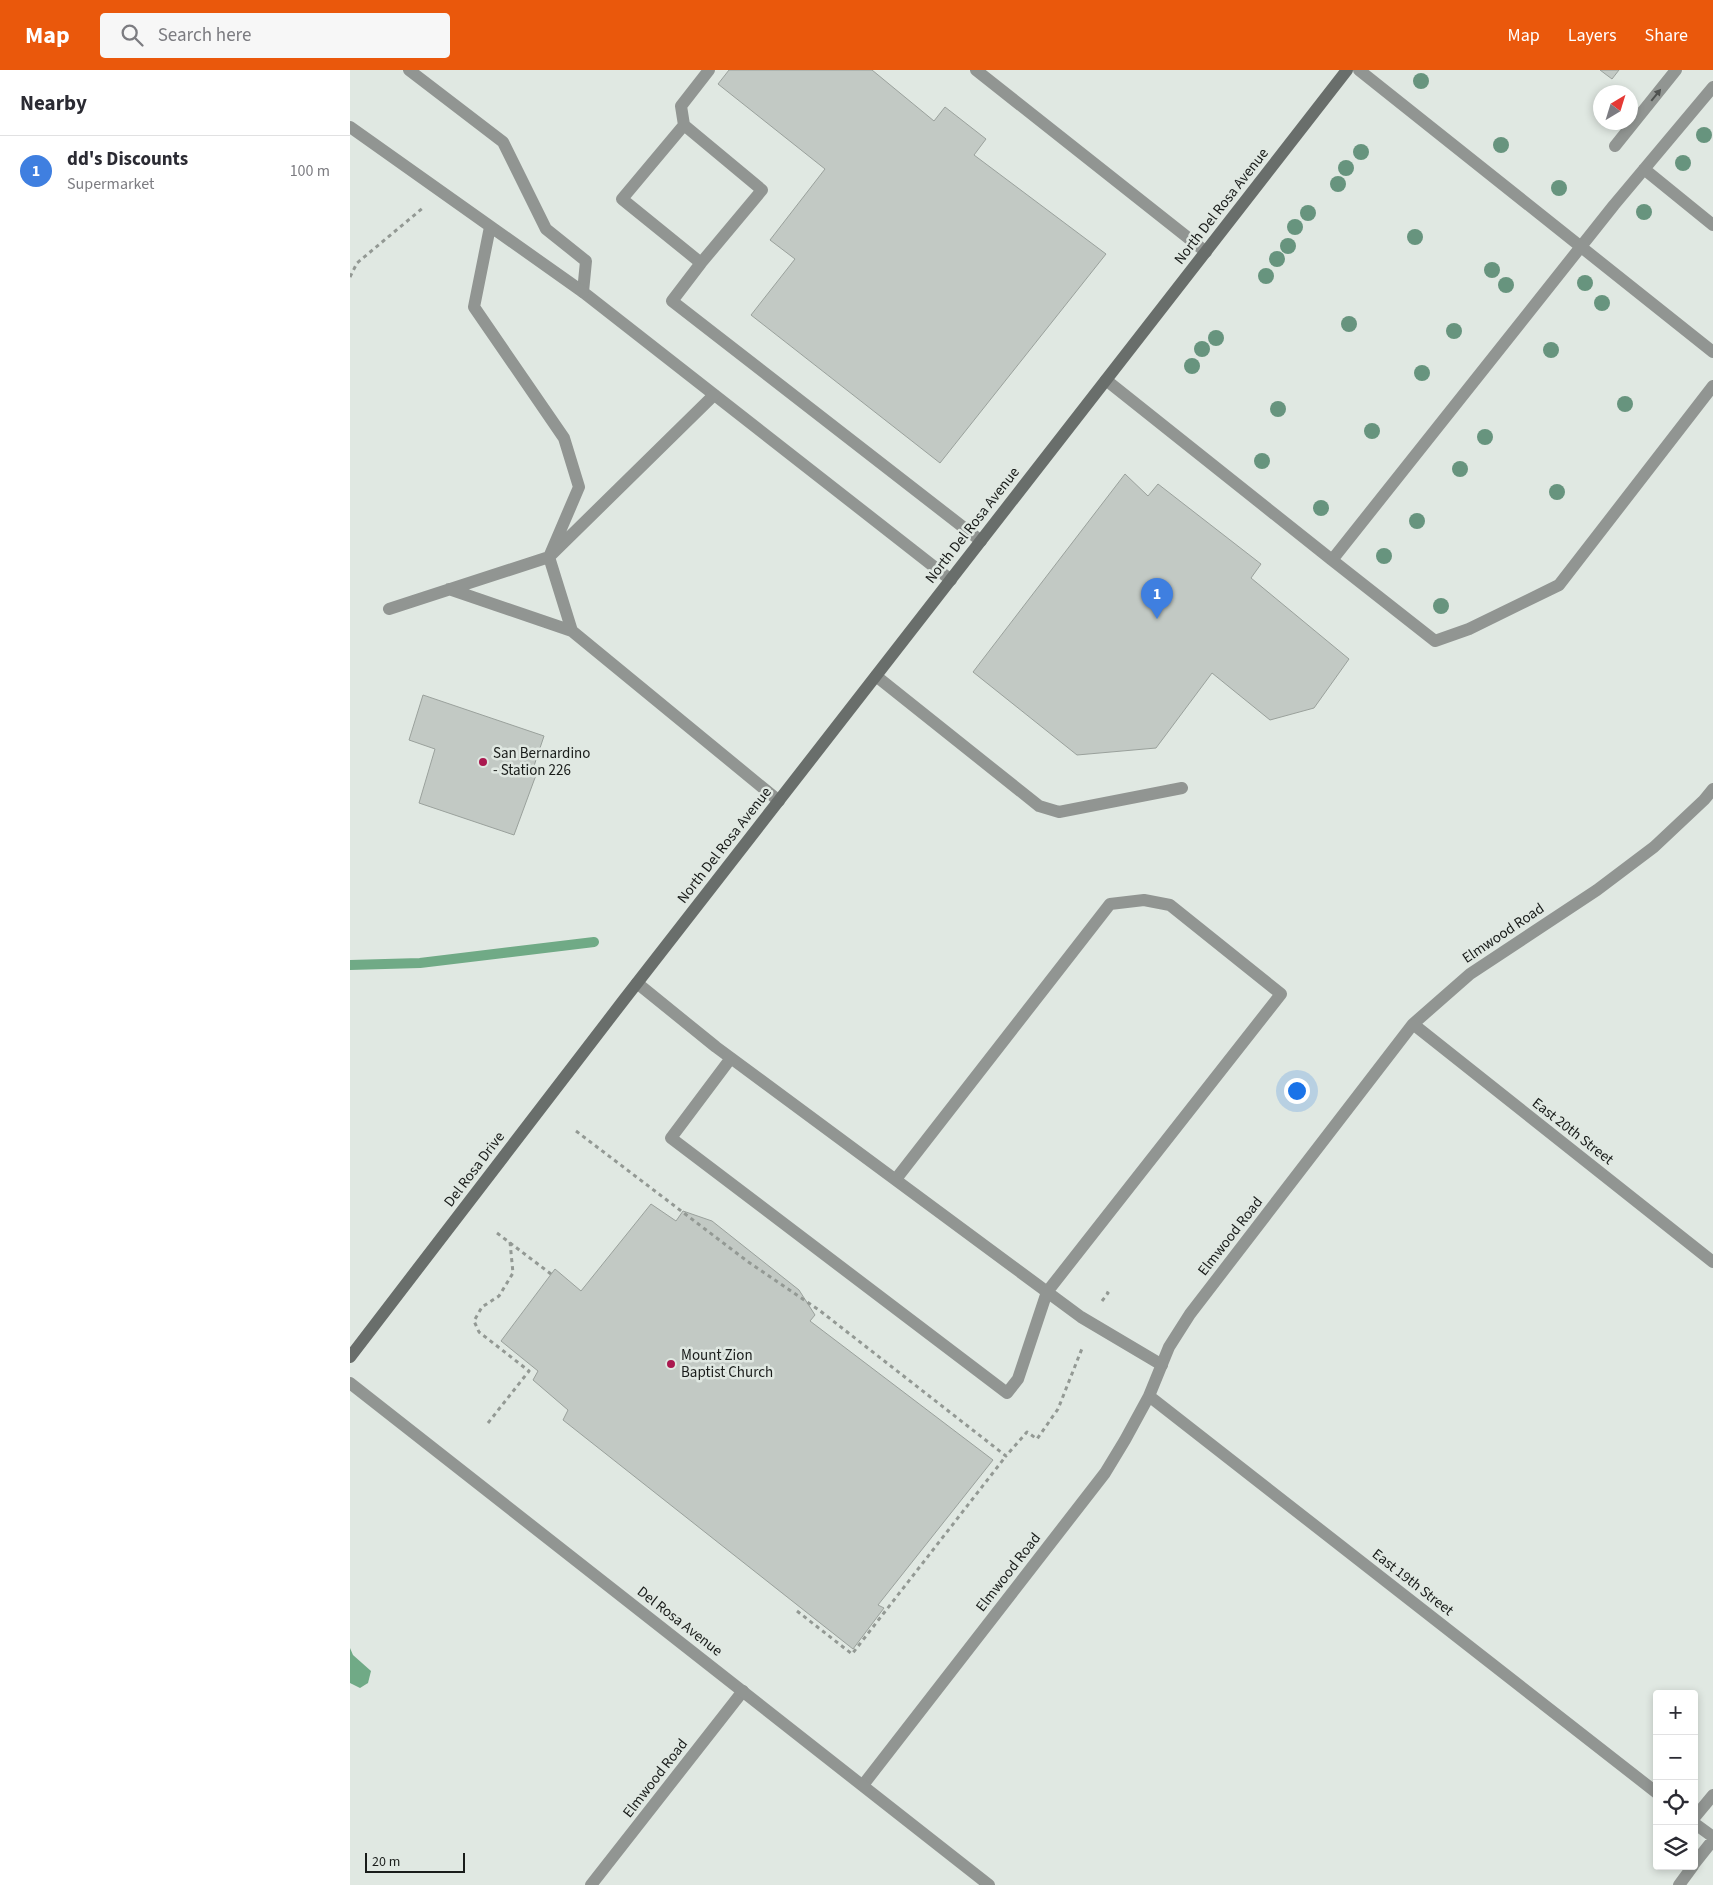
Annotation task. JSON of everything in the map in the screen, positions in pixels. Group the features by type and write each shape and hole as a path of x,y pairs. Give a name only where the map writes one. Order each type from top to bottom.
{"main road":[{"name":"North Del Rosa Avenue","path":"623,1001 1347,70"},
{"name":"Del Rosa Drive","path":"350,1357 623,1001"}],"street":[{"path":"409,70 503,142 546,229 586,261 583,292"},
{"path":"708,70 681,106 684,125 762,190 672,301 981,541"},
{"path":"976,70 1206,252"},
{"path":"1359,70 1713,352"},
{"path":"1615,146 1676,70"},
{"path":"1332,560 1644,169 1708,101 1713,87"},
{"path":"684,125 622,199 701,263"},
{"path":"350,127 583,292 951,580"},
{"path":"1644,169 1713,225"},
{"path":"490,226 474,307 564,438 579,487 549,557 572,632"},
{"path":"1106,380 1435,641 1468,629 1558,585 1713,386"},
{"path":"389,609 549,557 714,395"},
{"path":"449,590 572,632 779,800"},
{"path":"876,676 1039,806 1059,812 1182,788"},
{"name":"Elmwood Road","path":"863,1785 1105,1473 1149,1396 1169,1347 1190,1314 1413,1024 1470,974 1597,890 1654,848 1713,789"},
{"path":"731,1058 672,1138 1007,1393 1018,1379 1047,1292 1281,994 1170,905 1144,900 1110,904 896,1180"},
{"path":"637,983 731,1058 1047,1292 1082,1317 1162,1365"},
{"name":"East 20th Street","path":"1413,1024 1713,1262"},
{"name":"Del Rosa Avenue","path":"350,1383 989,1885"},
{"name":"East 19th Street","path":"1149,1396 1653,1790"},
{"name":"Elmwood Road","path":"592,1885 743,1691"},
{"path":"1698,1813 1713,1795"},
{"path":"1696,1825 1713,1839 1698,1860"},
{"path":"1679,1885 1690,1870"}],"path":[{"path":"350,277 357,263 442,192"},
{"path":"497,1233 552,1274"},
{"path":"488,1422 529,1371 479,1332 474,1321 482,1307 498,1296 513,1273 510,1242"},
{"path":"797,1611 852,1654 1006,1456"}],"shaded area":[{"path":"350,1648 353,1655 371,1671 368,1683 360,1688 350,1683"}],"building":[{"path":"729,70 872,70 934,121 945,107 986,139 974,155 1106,254 940,463 751,315 795,259 770,240 825,169 718,84"},
{"path":"1600,70 1619,70 1612,79"},
{"path":"1125,474 1148,496 1158,484 1261,564 1251,578 1349,659 1314,708 1270,720 1212,673 1156,748 1077,755 973,672"},
{"name":"San Bernardino - Station 226","path":"423,695 544,736 531,775 536,775 514,835 419,803 435,749 409,740"},
{"path":"651,1204 676,1221 683,1211 712,1221 799,1290 815,1315 810,1321 993,1460 878,1605 884,1608 853,1649 563,1420 568,1410 533,1380 538,1371 501,1341 555,1269 581,1291"}],"waterway":[{"path":"350,965 420,963 594,942"}],"place":[{"name":"dd's Discounts","path":"1157,619"},
{"name":"San Bernardino - Station 226","path":"483,762"},
{"name":"Mount Zion Baptist Church","path":"671,1364"}]}
